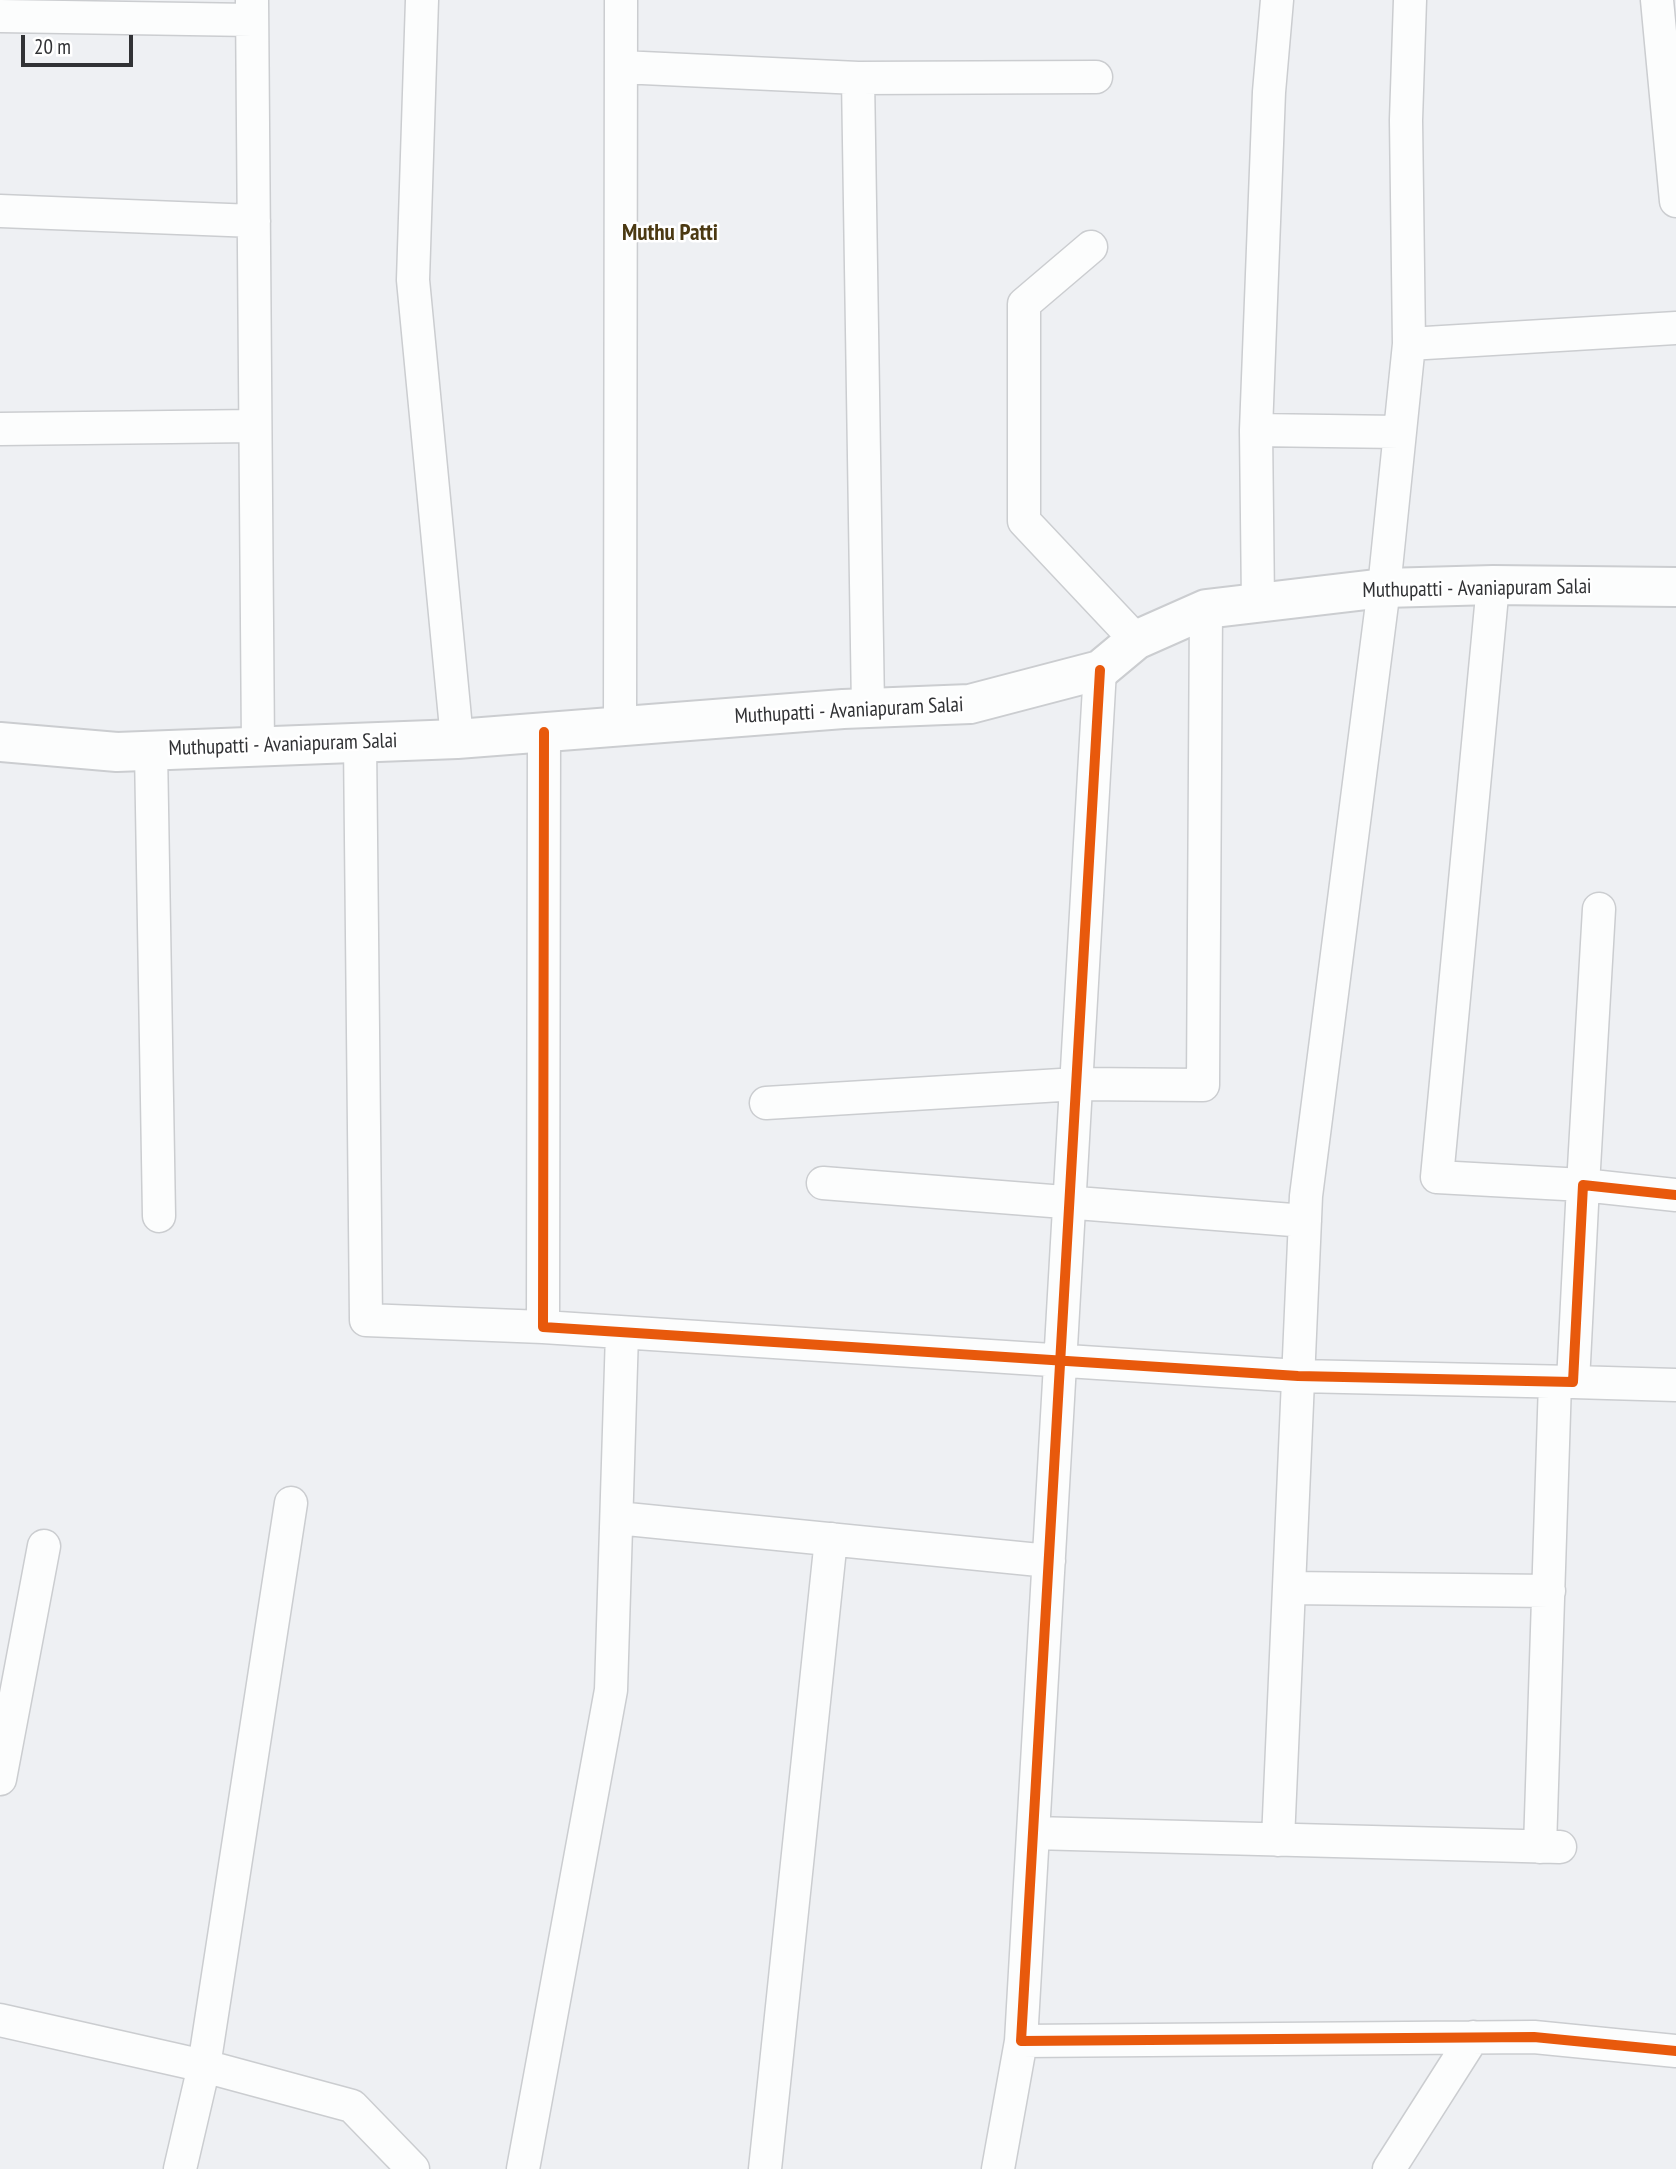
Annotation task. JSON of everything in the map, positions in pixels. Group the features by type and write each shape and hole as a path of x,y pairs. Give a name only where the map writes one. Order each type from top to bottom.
{"street":[{"path":"422,0 413,280 457,739"},
{"path":"620,725 621,0"},
{"path":"1258,603 1256,430 1269,92 1277,0"},
{"path":"1278,1840 1306,1196 1384,588 1409,344 1406,120 1410,0"},
{"path":"1657,0 1671,94 1676,201"},
{"path":"0,16 252,10 258,746"},
{"path":"621,67 858,78 1096,76"},
{"path":"858,78 868,708"},
{"path":"0,212 254,221"},
{"path":"1091,247 1024,304 1024,521 1136,640"},
{"path":"1409,344 1676,328"},
{"path":"0,429 255,426"},
{"path":"1256,430 1399,432"},
{"path":"1493,585 1437,1177 1583,1185 1676,1195"},
{"name":"Muthupatti - Avaniapuram Salai","path":"0,742 117,752 360,743 457,739 868,708 970,704 1100,670 1136,640 1206,609 1384,588 1493,585 1676,587"},
{"path":"766,1102 1077,1084 1203,1085 1206,609"},
{"path":"998,2169 1021,2041 1100,670"},
{"path":"543,1327 544,732"},
{"path":"360,743 366,1320 543,1327 1298,1376 1676,1385"},
{"path":"151,750 159,1216"},
{"path":"1033,1833 1550,1847 1549,1591 1564,1382 1583,1185 1599,909"},
{"path":"824,1183 1305,1221"},
{"path":"523,2169 611,1690 622,1333"},
{"path":"180,2169 204,2066 291,1503"},
{"path":"617,1518 1049,1561"},
{"path":"765,2169 831,1539"},
{"path":"0,1779 44,1546"},
{"path":"1289,1588 1549,1591"},
{"path":"0,2020 204,2066 352,2106 413,2169"},
{"path":"1389,2169 1473,2037"},
{"path":"1021,2041 1534,2037 1676,2051"}],"cycle path":[{"path":"1100,670 1021,2041 1534,2037 1676,2051"},
{"path":"544,732 543,1327 1298,1376 1573,1382 1583,1185 1676,1195"}],"district":[{"name":"Muthu Patti","path":"670,233"}]}
